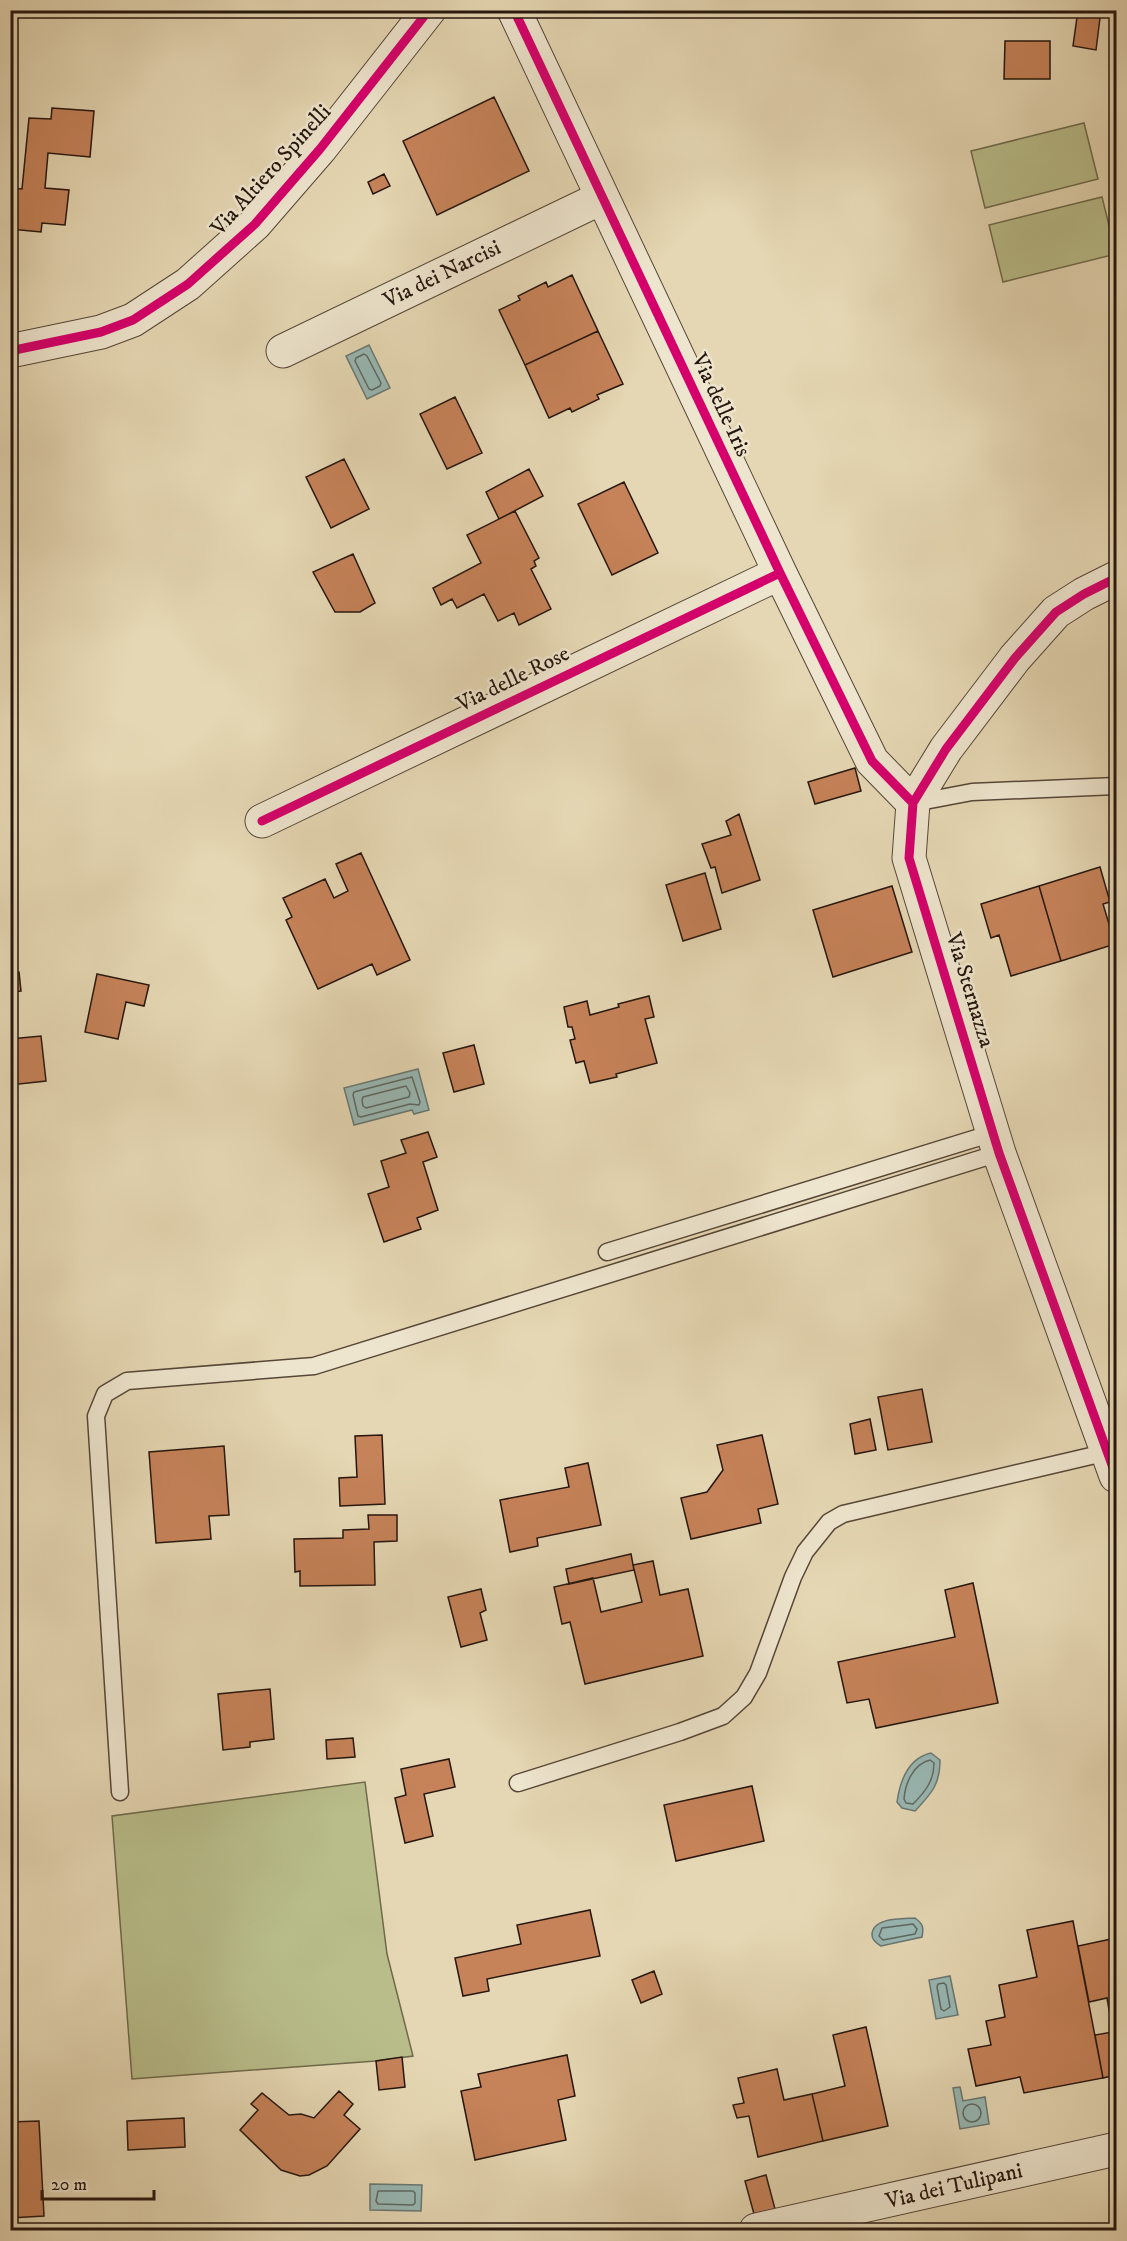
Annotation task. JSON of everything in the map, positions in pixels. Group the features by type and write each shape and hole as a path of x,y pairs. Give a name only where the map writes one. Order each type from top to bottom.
{"street":[{"name":"Via Altiero Spinelli","path":"10,351 101,332 133,320 188,284 255,224 320,149 429,10"},
{"name":"Via delle Iris","path":"514,10 601,198 872,761 913,803"},
{"name":"Via dei Narcisi","path":"283,351 601,198"},
{"name":"Via delle Rose","path":"262,821 780,573"},
{"name":"Via Sternazza","path":"1112,1464 996,1143 909,858 913,803 946,749 1015,658 1056,612 1084,594 1116,578"},
{"name":"Via dei Tulipani","path":"756,2230 1116,2150"}],"lane":[{"path":"913,803 972,792 1116,786"},
{"path":"607,1252 996,1143"},
{"path":"120,1792 96,1416 105,1394 127,1381 314,1366 996,1143"},
{"path":"518,1783 680,1732 723,1716 744,1697 758,1673 793,1577 806,1552 829,1522 843,1514 1112,1464"}],"green space":[{"path":"1084,123 1098,179 985,208 971,151"},
{"path":"1102,197 1116,254 1003,282 989,225"},
{"path":"365,1782 387,1954 413,2056 376,2061 132,2079 112,1816"}],"water":[{"path":"369,345 390,388 367,399 346,356"},
{"path":"418,1069 429,1110 414,1114 412,1110 354,1125 344,1088"},
{"path":"931,1753 940,1760 936,1783 915,1811 902,1808 897,1802 906,1771 916,1760"},
{"path":"915,1918 922,1926 922,1937 881,1946 873,1938 873,1929 882,1922"},
{"path":"950,1976 958,2015 936,2019 929,1980"},
{"path":"960,2087 963,2101 985,2097 989,2124 960,2129 953,2088"},
{"path":"370,2184 422,2185 421,2211 370,2210"}],"building":[{"path":"1078,10 1101,10 1096,50 1073,46"},
{"path":"1005,41 1050,41 1050,79 1004,79"},
{"path":"494,97 529,171 437,215 403,141"},
{"path":"52,108 94,111 90,157 48,153 45,188 69,190 65,225 42,223 41,232 10,229 10,188 22,189 29,118 51,119"},
{"path":"384,174 390,186 373,194 368,182"},
{"path":"572,275 598,331 525,365 499,310 520,300 518,296 546,282 548,287"},
{"path":"598,331 623,384 597,395 599,399 572,412 570,408 549,418 525,365"},
{"path":"455,397 482,453 447,469 420,414"},
{"path":"344,459 369,509 331,528 306,477"},
{"path":"529,469 543,496 499,519 486,492"},
{"path":"624,482 658,553 612,575 578,504"},
{"path":"515,511 539,558 534,561 536,566 531,569 551,609 519,625 514,613 498,621 484,594 457,608 452,599 441,605 433,588 481,563 467,535"},
{"path":"353,554 375,603 360,612 335,612 313,572"},
{"path":"855,768 861,791 815,804 808,782"},
{"path":"739,814 760,880 722,893 715,867 711,868 702,844 731,835 726,821"},
{"path":"361,853 410,960 377,975 372,964 318,989 286,920 292,917 283,898 325,879 334,898 348,891 336,864"},
{"path":"1100,867 1110,902 1103,904 1115,944 1061,961 1039,886"},
{"path":"705,873 721,929 683,941 666,885"},
{"path":"892,886 912,952 833,977 813,910"},
{"path":"1039,886 1061,961 1011,976 999,935 991,938 981,904"},
{"path":"19,972 21,991 10,992 10,973"},
{"path":"97,974 149,985 144,1006 126,1002 118,1039 85,1032"},
{"path":"649,996 654,1017 645,1019 657,1063 616,1074 617,1077 590,1083 584,1061 576,1063 570,1040 575,1039 572,1027 568,1027 564,1007 587,1001 590,1015 619,1007 618,1004"},
{"path":"41,1036 46,1081 10,1085 10,1039"},
{"path":"474,1045 484,1084 454,1092 443,1053"},
{"path":"428,1132 437,1157 423,1162 438,1210 417,1218 421,1229 384,1242 368,1194 389,1187 381,1161 406,1153 401,1140"},
{"path":"922,1389 932,1442 888,1450 878,1397"},
{"path":"870,1419 876,1450 855,1454 850,1424"},
{"path":"382,1435 385,1504 340,1506 339,1478 357,1477 355,1436"},
{"path":"762,1435 778,1504 758,1509 761,1523 691,1539 681,1498 707,1492 723,1470 717,1445"},
{"path":"224,1446 229,1515 209,1516 211,1539 156,1543 149,1452"},
{"path":"588,1463 601,1525 537,1538 538,1546 510,1552 500,1500 569,1487 565,1468"},
{"path":"368,1515 397,1515 397,1541 374,1542 375,1585 300,1586 300,1571 295,1572 294,1539 343,1538 343,1530 369,1529"},
{"path":"631,1554 634,1570 569,1584 566,1569"},
{"path":"653,1561 660,1595 688,1589 703,1656 585,1684 570,1622 562,1624 554,1587 593,1578 601,1612 642,1602 633,1565"},
{"path":"973,1583 998,1703 876,1728 869,1699 847,1703 838,1662 955,1637 945,1590"},
{"path":"481,1589 486,1610 480,1613 487,1640 461,1647 448,1597"},
{"path":"270,1689 274,1739 250,1742 250,1747 223,1750 218,1694"},
{"path":"353,1738 355,1757 327,1759 326,1740"},
{"path":"449,1759 455,1787 424,1794 433,1836 405,1843 395,1798 406,1795 401,1769"},
{"path":"752,1786 764,1841 676,1861 664,1805"},
{"path":"590,1910 600,1956 487,1979 489,1991 463,1996 455,1958 521,1944 517,1925"},
{"path":"1073,1921 1103,2078 1024,2093 1020,2077 976,2086 968,2049 991,2045 986,2021 1005,2017 999,1985 1037,1977 1027,1930"},
{"path":"1116,1938 1116,2075 1103,2078 1095,2035 1113,2032 1107,1998 1089,2002 1078,1946"},
{"path":"654,1971 662,1994 641,2003 632,1980"},
{"path":"866,2027 888,2126 823,2141 812,2094 845,2086 833,2035"},
{"path":"567,2055 575,2096 558,2100 566,2140 475,2160 461,2091 481,2087 478,2074"},
{"path":"402,2057 405,2087 379,2090 376,2061"},
{"path":"777,2069 784,2100 812,2094 823,2141 758,2157 749,2116 737,2118 733,2105 744,2103 738,2078"},
{"path":"339,2091 353,2104 344,2115 360,2129 327,2166 309,2175 300,2176 281,2170 240,2130 258,2110 251,2104 262,2093 289,2115 301,2114 314,2118"},
{"path":"184,2118 185,2147 128,2150 127,2121"},
{"path":"39,2121 44,2216 10,2218 10,2122"},
{"path":"766,2175 775,2209 754,2214 745,2181"}],"cycle path":[{"path":"10,351 101,332 133,320 188,284 255,224 320,149 429,10"},
{"path":"514,10 780,573 872,761 913,803"},
{"path":"262,821 780,573"},
{"path":"1116,578 1084,594 1056,612 1015,658 946,749 913,803 909,858 999,1153 1116,1476"}]}
